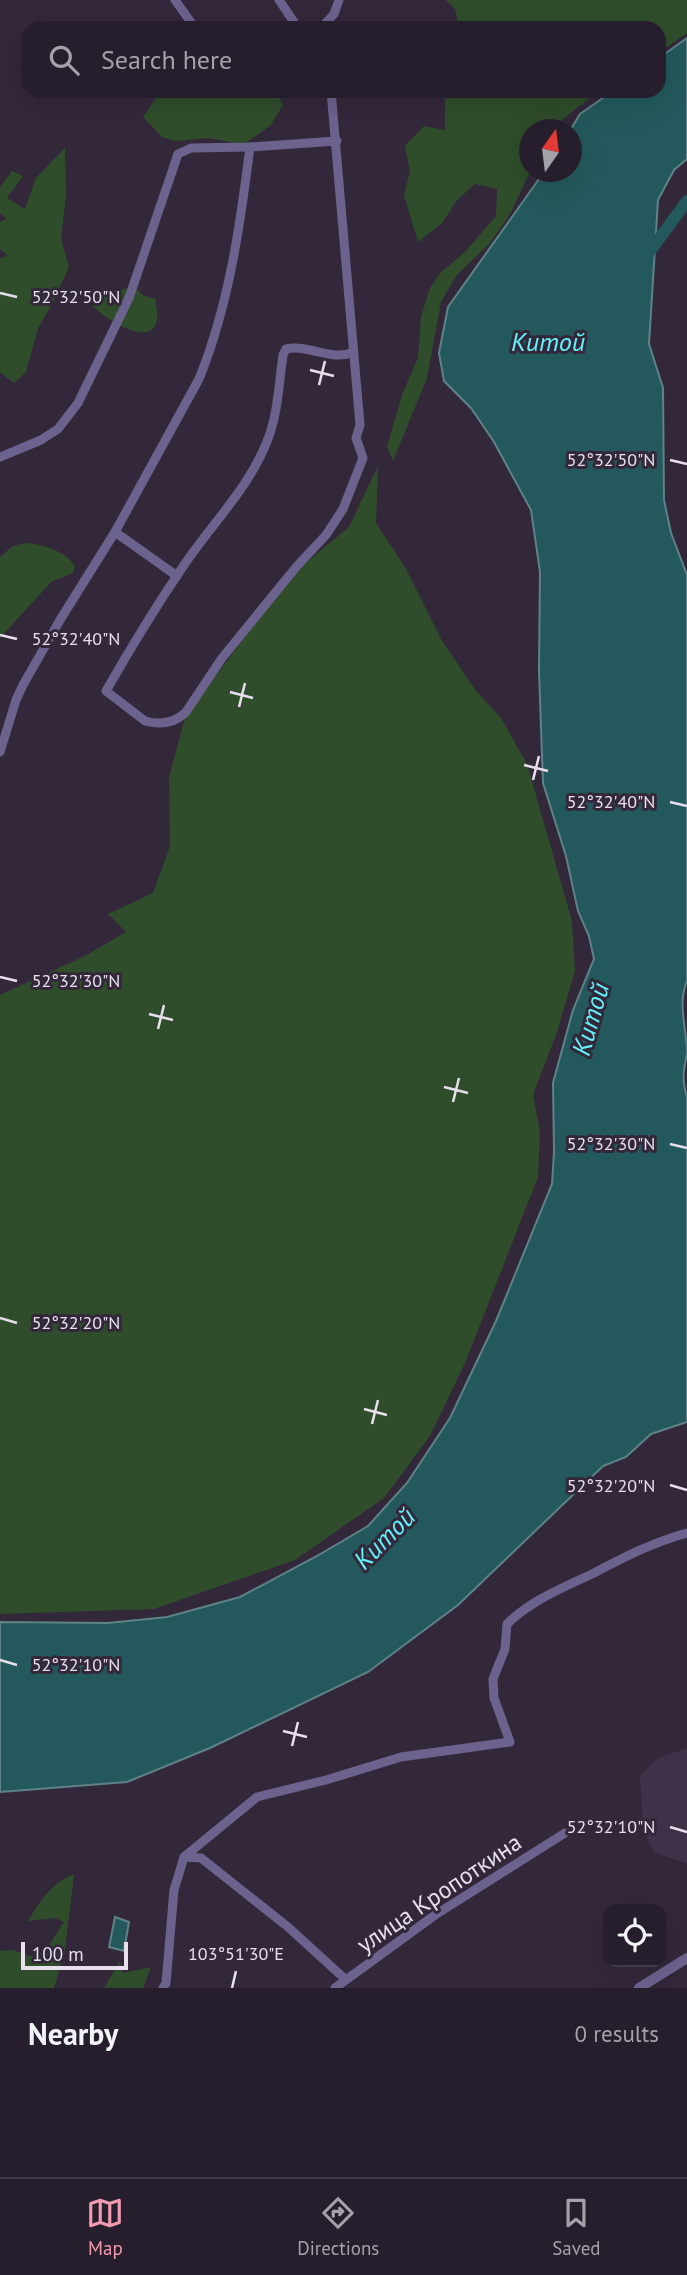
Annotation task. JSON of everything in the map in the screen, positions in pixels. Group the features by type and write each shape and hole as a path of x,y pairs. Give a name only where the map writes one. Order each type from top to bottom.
{"street":[{"path":"175,0 190,21"},
{"path":"279,0 293,21"},
{"path":"328,21 334,14 338,0"},
{"path":"332,98 360,425 356,438 363,458 343,509 320,543 297,566 222,658 186,712 171,721 145,721 106,691 142,628 257,464 273,425 286,349 299,347 336,355 353,352"},
{"path":"0,457 41,440 58,429 78,403 129,298 178,153 191,148 337,141"},
{"path":"0,752 23,685 115,532 196,385 207,358 235,255 250,147"},
{"path":"115,532 177,576"},
{"path":"163,1988 166,1983 174,1890 184,1857 257,1797 401,1757 510,1742 494,1698 494,1679 505,1649 507,1624 518,1613 557,1590 662,1539 687,1533"},
{"name":"улица Кропоткина","path":"335,1988 435,1916 565,1833"},
{"path":"184,1857 201,1858 288,1927 345,1979"},
{"path":"639,1988 687,1960"}],"shaded area":[{"path":"446,0 687,0 687,33 666,48 666,21 458,21 455,9"},
{"path":"156,98 280,98 283,105 270,126 244,144 208,138 175,141 162,137 143,117"},
{"path":"445,98 589,98 563,119 519,119 519,182 525,182 510,214 490,243 456,276 441,302 427,378 393,461 387,446 403,392 418,358 421,317 430,288 440,273 465,252 496,216 497,189 475,184 456,201 443,222 418,242 404,195 410,171 405,146 424,126 445,130"},
{"path":"65,148 66,195 61,239 69,267 38,328 26,372 14,383 0,372 0,258 8,256 0,249 0,222 7,218 0,214 0,187 12,171 23,176 7,198 25,209 36,178"},
{"path":"134,287 143,295 155,299 157,316 154,327 148,332 127,328 94,307 93,301 100,294"},
{"path":"378,466 376,523 405,567 441,639 476,691 501,718 527,764 572,921 575,971 557,1032 533,1095 540,1132 538,1177 465,1363 430,1436 384,1498 295,1560 154,1609 0,1614 0,995 85,956 126,932 108,914 153,893 170,846 169,778 185,717 290,576 349,527"},
{"path":"25,543 60,553 75,567 73,573 51,582 0,638 0,557 13,546"},
{"path":"687,1748 687,1864 654,1852 643,1828 640,1775 658,1758"},
{"path":"74,1874 65,1950 54,1988 0,1988 0,1951 12,1950 34,1957 48,1947 64,1922 55,1918 28,1921 53,1887"},
{"path":"120,1961 122,1973 151,1967 143,1988 104,1988"}],"water":[{"name":"Китой","path":"687,38 687,159 674,170 658,200 649,344 663,388 664,500 671,533 687,575 687,981 683,1008 687,1053 684,1079 687,1097 687,1422 651,1434 626,1457 603,1466 458,1605 368,1672 210,1748 127,1782 0,1792 0,1622 108,1623 167,1617 240,1597 368,1526 407,1483 450,1418 496,1321 552,1184 553,1083 573,1010 594,959 543,783 539,671 540,572 531,510 494,442 471,408 444,381 439,353 448,307 537,182 582,182 582,119 577,119 580,114 603,98 666,98 666,53"},
{"path":"115,1917 129,1922 124,1951 109,1947"}],"waterway":[{"name":"Китой","path":"645,258 687,201"}]}
